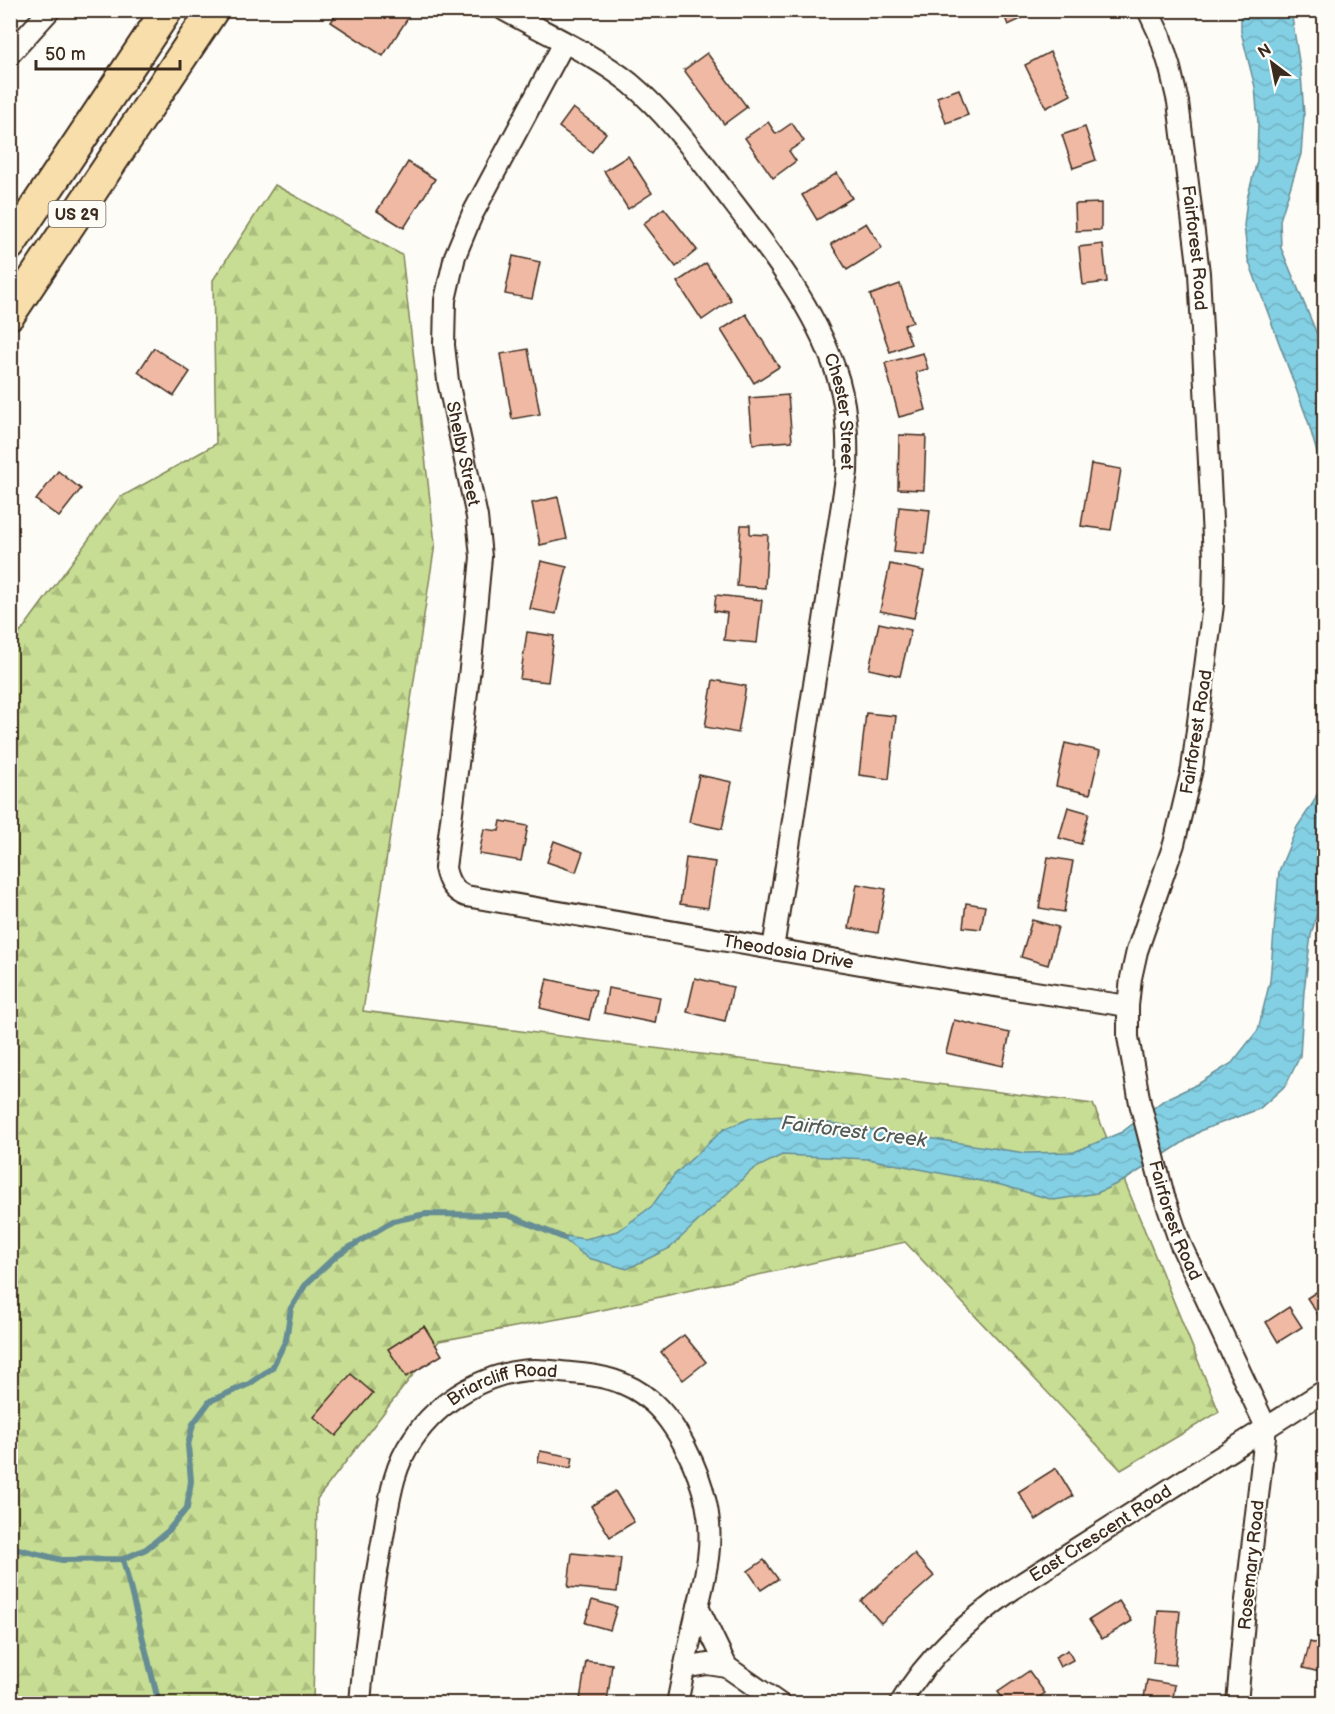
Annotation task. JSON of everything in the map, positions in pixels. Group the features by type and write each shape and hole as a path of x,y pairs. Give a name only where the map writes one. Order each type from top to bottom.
{"main road":[{"name":"US 29","path":"10,245 167,10"},
{"name":"US 29","path":"10,314 213,10"},
{"path":"112,92 143,114"}],"street":[{"path":"10,54 50,10"},
{"name":"Chester Street","path":"504,10 609,68 645,96 704,164 769,250 798,293 822,338 835,369 844,402 848,437 847,472 773,949"},
{"name":"Fairforest Road","path":"1148,10 1160,36 1178,102 1199,273 1214,557 1213,605 1191,769 1174,844 1137,951 1128,1006 1128,1037 1140,1103 1156,1166 1180,1243 1266,1427"},
{"name":"Shelby Street","path":"452,887 447,879 445,868 472,652 481,557 477,517 448,381 444,345 446,300 455,256 472,215 564,43"},
{"name":"Theodosia Drive","path":"452,887 466,896 942,978 1128,1006"},
{"name":"Briarcliff Road","path":"360,1704 374,1584 392,1486 400,1461 412,1438 429,1419 469,1389 490,1379 535,1370 606,1377 650,1400 668,1418 701,1485 708,1514 710,1545 708,1565 677,1704"},
{"name":"East Crescent Road","path":"900,1704 937,1654 973,1618 1013,1589 1324,1391"},
{"name":"Rosemary Road","path":"1237,1704 1245,1609 1266,1427"},
{"path":"698,1607 727,1667"},
{"path":"684,1668 706,1664 727,1667 780,1704"}],"green space":[{"path":"275,185 402,255 435,544 363,1011 1093,1104 1219,1412 1121,1470 905,1242 580,1315 439,1341 317,1499 313,1703 11,1704 11,645 119,498 216,444 213,280"}],"water":[{"path":"1241,11 1291,11 1301,74 1304,115 1301,154 1280,220 1281,248 1324,351 1324,478 1308,421 1248,259 1244,226 1247,199 1257,161 1258,123 1255,87 1241,32"},
{"path":"1324,779 1324,889 1311,935 1304,991 1300,1056 1286,1085 1259,1109 1202,1130 1125,1180 1097,1193 1054,1200 1001,1185 868,1159 782,1155 752,1170 670,1248 627,1269 588,1258 558,1235 585,1239 618,1231 652,1206 674,1175 724,1129 751,1118 785,1116 1025,1153 1074,1152 1122,1132 1164,1100 1198,1084 1232,1063 1258,1030 1270,981 1279,871 1297,827 1313,803"}],"building":[{"path":"339,10 411,10 412,12 383,56 331,22"},
{"path":"1002,10 1036,10 1036,12 1008,25"},
{"path":"1050,52 1071,95 1046,108 1025,65"},
{"path":"707,53 747,107 724,124 684,70"},
{"path":"959,89 968,115 946,123 937,97"},
{"path":"573,108 606,133 592,152 559,127"},
{"path":"768,122 776,134 792,123 804,141 789,151 796,161 773,178 745,138"},
{"path":"1085,127 1096,160 1073,168 1062,135"},
{"path":"628,156 652,193 628,209 604,171"},
{"path":"408,162 435,179 404,228 377,211"},
{"path":"837,173 852,198 817,220 802,195"},
{"path":"1101,203 1101,230 1076,231 1075,204"},
{"path":"664,208 697,250 676,267 643,224"},
{"path":"866,223 882,248 847,270 831,244"},
{"path":"1103,244 1107,282 1083,285 1079,247"},
{"path":"513,256 540,262 532,299 505,294"},
{"path":"706,263 731,300 702,320 677,282"},
{"path":"900,284 913,322 904,325 911,344 890,352 870,295"},
{"path":"746,314 779,367 754,383 721,330"},
{"path":"154,348 190,372 174,396 138,372"},
{"path":"528,349 540,414 512,419 501,354"},
{"path":"923,353 928,369 916,372 926,410 899,417 885,363"},
{"path":"788,395 792,441 753,444 749,398"},
{"path":"899,435 926,436 924,490 898,489"},
{"path":"1091,464 1121,469 1111,530 1081,526"},
{"path":"58,471 81,489 59,517 36,500"},
{"path":"558,497 567,539 540,545 532,503"},
{"path":"899,507 930,510 925,555 894,552"},
{"path":"741,525 750,525 750,534 768,535 765,588 737,586"},
{"path":"541,561 567,567 556,614 530,609"},
{"path":"890,564 924,571 914,618 880,611"},
{"path":"716,595 762,600 757,643 724,640 727,613 714,611"},
{"path":"879,623 911,630 900,676 869,669"},
{"path":"527,632 554,636 548,682 520,679"},
{"path":"713,680 746,686 738,733 705,727"},
{"path":"866,713 896,716 889,779 859,775"},
{"path":"1065,743 1100,751 1090,794 1056,786"},
{"path":"699,775 732,782 722,829 689,822"},
{"path":"1068,807 1089,813 1081,844 1059,838"},
{"path":"501,821 528,826 521,861 479,854 484,829 499,831"},
{"path":"554,841 583,852 576,872 547,862"},
{"path":"1048,857 1073,861 1064,912 1039,908"},
{"path":"686,858 715,862 708,908 680,904"},
{"path":"857,884 886,889 878,933 849,928"},
{"path":"966,903 985,906 981,929 963,927"},
{"path":"1032,920 1058,927 1048,965 1021,957"},
{"path":"695,978 733,987 725,1021 687,1012"},
{"path":"547,979 596,990 589,1020 540,1008"},
{"path":"608,988 660,997 655,1023 604,1013"},
{"path":"954,1020 1010,1033 1003,1066 946,1053"},
{"path":"1324,1287 1324,1321 1323,1322 1307,1298"},
{"path":"1289,1307 1302,1327 1278,1342 1266,1322"},
{"path":"424,1326 442,1355 406,1377 388,1349"},
{"path":"684,1335 706,1362 683,1380 661,1352"},
{"path":"351,1374 373,1393 336,1436 314,1417"},
{"path":"540,1451 573,1457 571,1468 538,1462"},
{"path":"1056,1468 1073,1496 1036,1520 1018,1492"},
{"path":"615,1491 634,1522 610,1537 591,1506"},
{"path":"572,1553 621,1558 617,1592 568,1587"},
{"path":"914,1554 934,1576 881,1623 861,1601"},
{"path":"1318,1556 1324,1556 1324,1585 1316,1585"},
{"path":"764,1560 778,1579 761,1590 748,1571"},
{"path":"592,1600 617,1607 610,1630 585,1623"},
{"path":"1119,1601 1132,1621 1102,1639 1089,1620"},
{"path":"1158,1610 1180,1611 1175,1665 1153,1663"},
{"path":"1310,1642 1324,1646 1324,1673 1303,1668"},
{"path":"1068,1650 1073,1660 1060,1667 1055,1657"},
{"path":"586,1661 612,1664 607,1703 580,1700"},
{"path":"1029,1671 1045,1693 1030,1704 1006,1704 998,1692"},
{"path":"1147,1680 1175,1685 1172,1704 1143,1704"}],"waterway":[{"name":"Fairforest Creek","path":"10,1547 62,1560 123,1559 146,1549 168,1531 187,1508 191,1481 188,1445 193,1424 210,1401 249,1384 272,1368 286,1340 291,1308 306,1284 337,1255 393,1221 426,1214 508,1215 564,1238"},
{"path":"123,1559 159,1704"}]}
